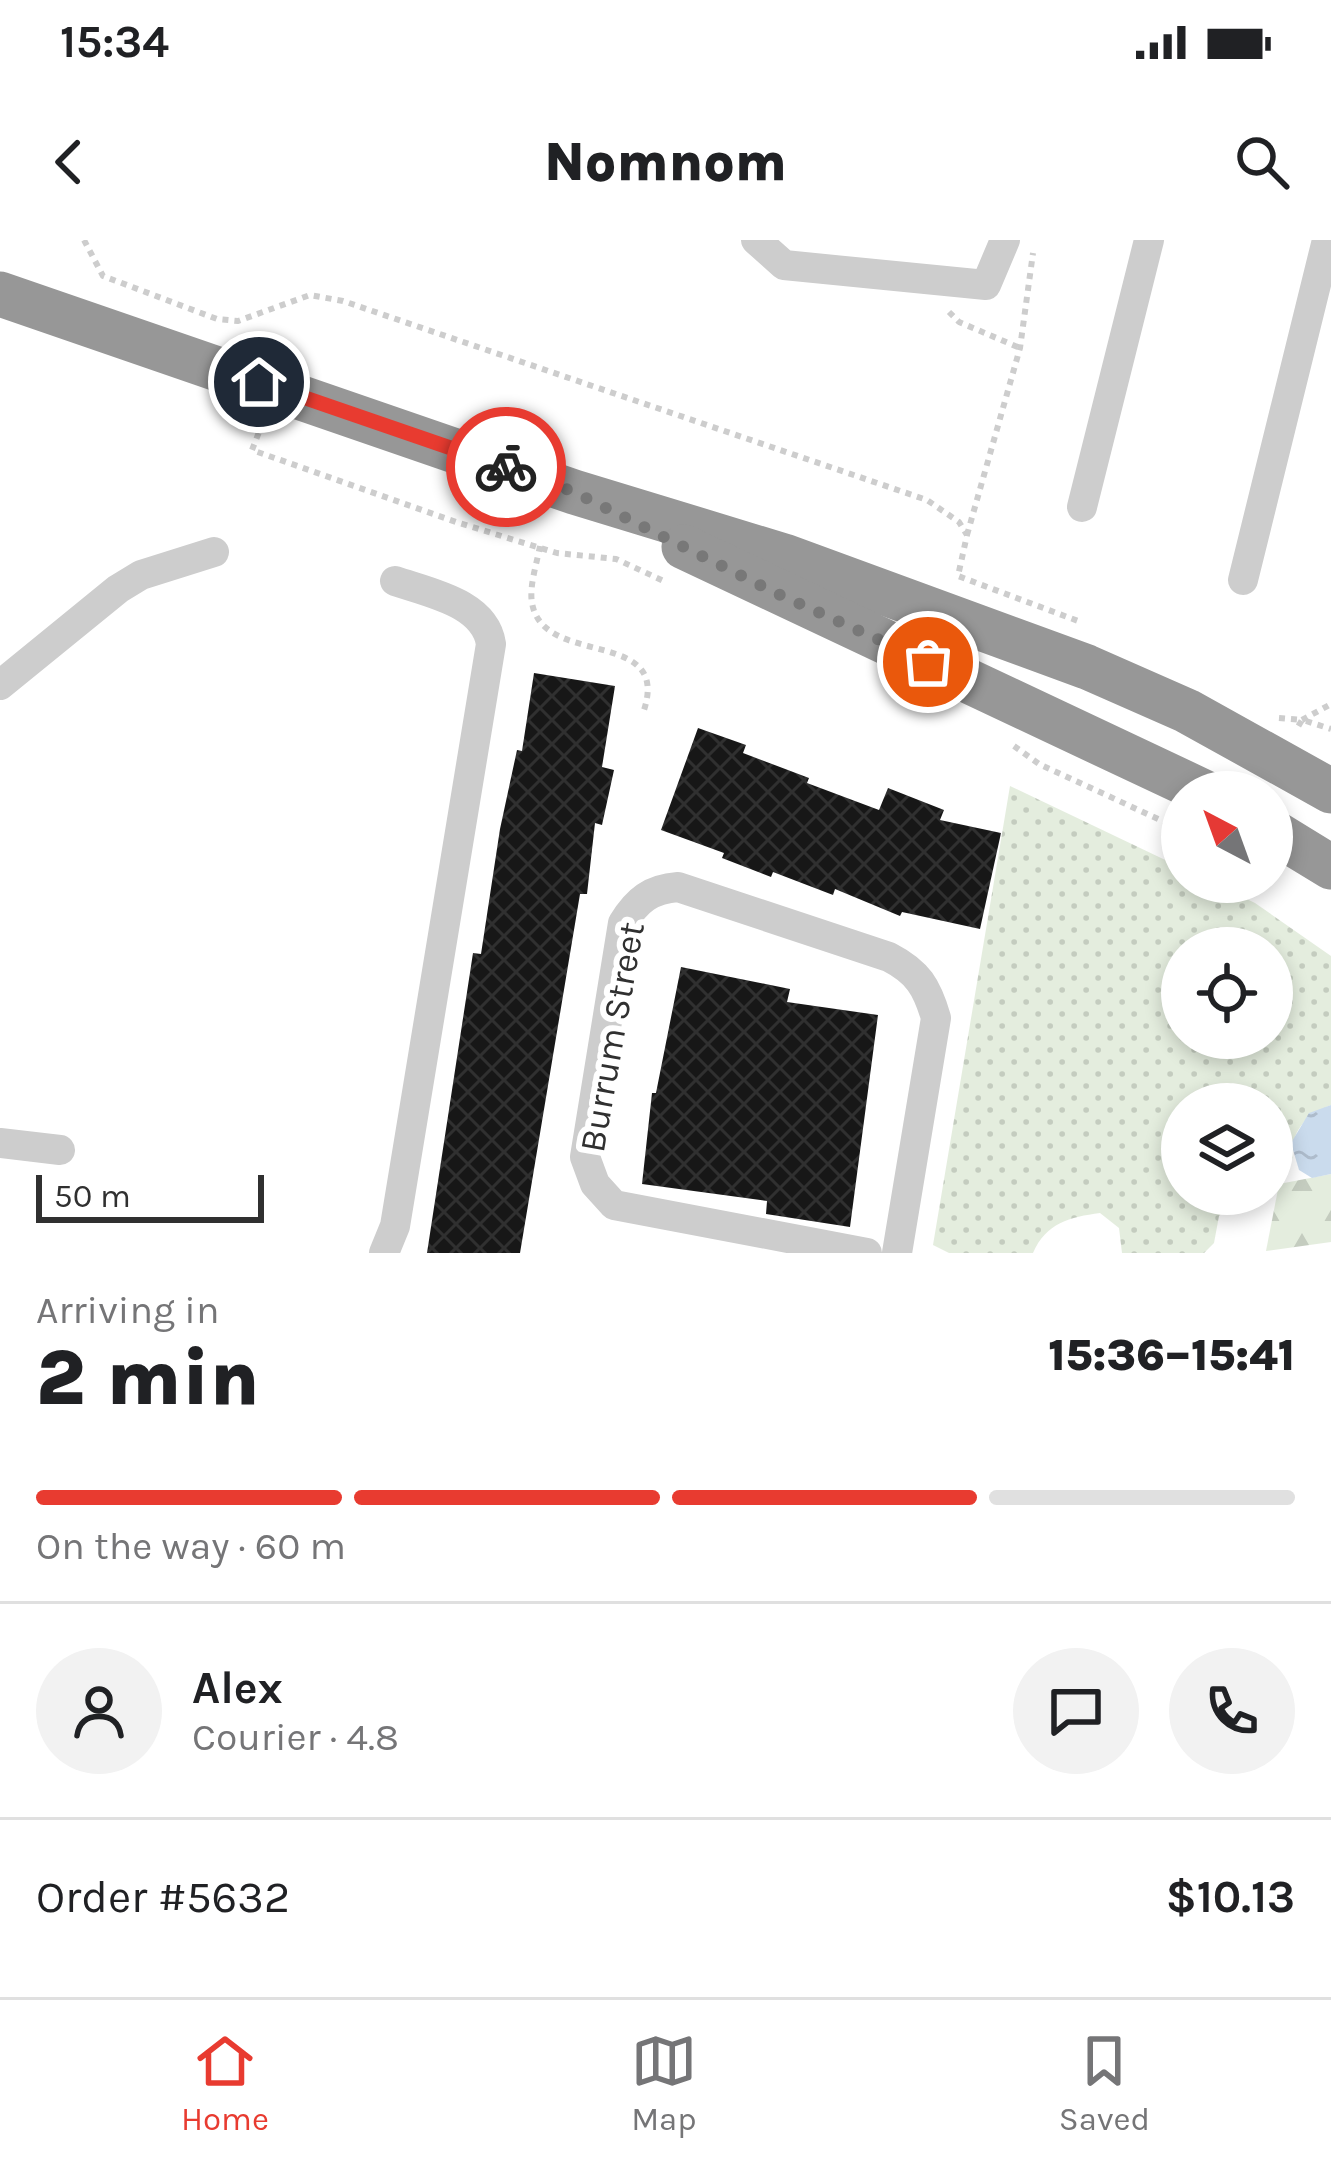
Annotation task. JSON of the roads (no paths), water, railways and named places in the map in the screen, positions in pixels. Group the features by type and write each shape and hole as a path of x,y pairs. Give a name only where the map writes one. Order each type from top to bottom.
{"highway":[{"path":"0,294 574,492 784,556 1087,668 1187,711 1331,791"},
{"path":"574,492 776,593 1161,772"},
{"path":"1293,844 1331,867"}],"street":[{"path":"755,240 784,265 986,285 1004,240"},
{"path":"1082,507 1149,240"},
{"path":"1244,580 1317,247"},
{"path":"0,685 118,589 141,575 214,552"},
{"path":"384,1253 395,1226 491,644 488,626 472,612 395,581"},
{"name":"Burrum Street","path":"867,1253 614,1205 595,1184 585,1157 623,923 637,902 660,888 678,887 889,957 911,968 928,989 936,1018 897,1253"},
{"path":"0,1143 60,1150"}],"water":[{"path":"1331,1105 1331,1174 1312,1178 1299,1170 1293,1150 1293,1140 1309,1113"}]}
